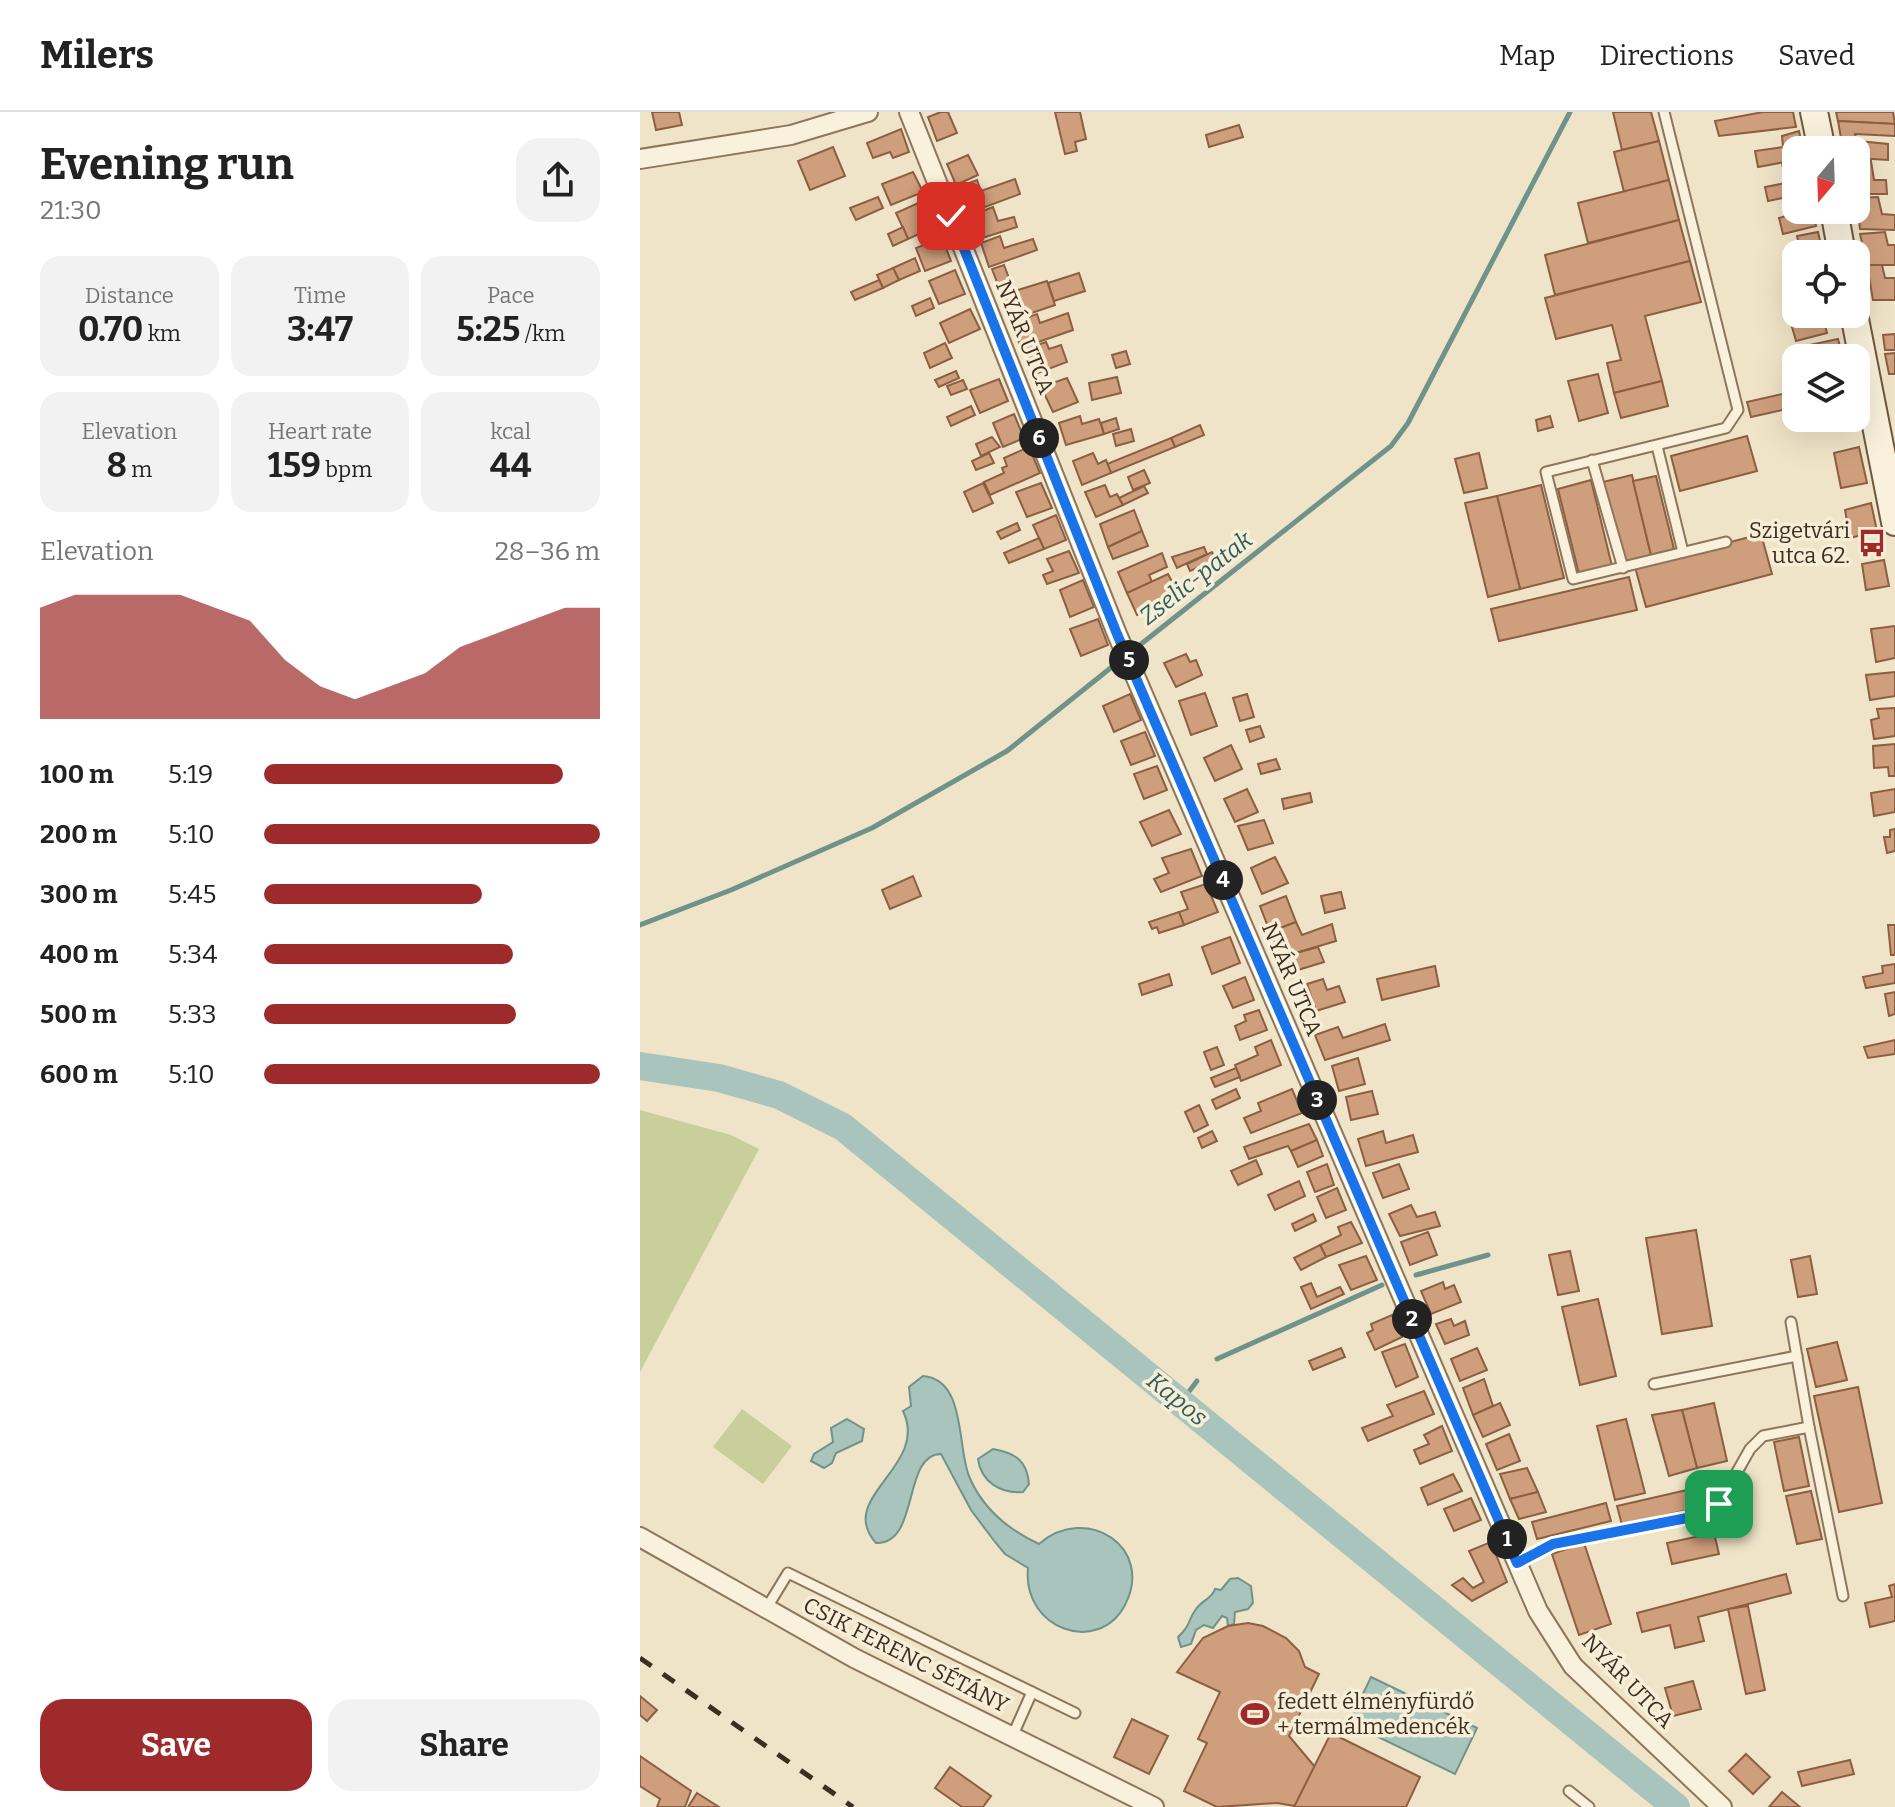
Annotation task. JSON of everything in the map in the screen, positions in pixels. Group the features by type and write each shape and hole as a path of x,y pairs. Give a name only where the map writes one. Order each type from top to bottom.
{"street":[{"path":"640,159 791,135 868,112"},
{"name":"NYÁR UTCA","path":"909,112 1117,634 1538,1611 1573,1666 1722,1807"},
{"path":"1814,112 1819,136"},
{"path":"1857,328 1895,522"},
{"name":"CSIK FERENC SÉTÁNY","path":"640,1537 854,1658 1154,1807"}],"lane":[{"path":"1664,112 1738,410 1726,428 1546,472 1573,579 1726,542"},
{"path":"1657,446 1683,552"},
{"path":"1592,460 1623,568"},
{"path":"1791,1322 1843,1596"},
{"path":"1654,1384 1797,1356"},
{"path":"1517,1563 1553,1544 1661,1524 1710,1509 1719,1504 1750,1449 1763,1436 1809,1427"},
{"path":"766,1609 788,1573 1075,1713"},
{"path":"1012,1737 1032,1692"},
{"path":"1569,1791 1589,1807"}],"green space":[{"path":"640,1110 731,1135 759,1149 640,1372"},
{"path":"742,1409 792,1446 763,1484 713,1447"}],"water":[{"path":"923,1376 937,1380 947,1389 958,1416 969,1476 981,1498 998,1517 1039,1544 1057,1532 1076,1528 1095,1530 1111,1537 1123,1549 1131,1565 1132,1584 1125,1605 1113,1621 1098,1629 1081,1632 1049,1620 1037,1607 1029,1589 1028,1568 1005,1554 995,1542 971,1510 941,1454 929,1458 921,1468 899,1530 890,1540 876,1543 866,1526 867,1511 904,1449 908,1431 903,1411 911,1406 909,1387"},
{"path":"847,1419 864,1429 862,1441 836,1453 832,1463 824,1468 811,1461 814,1454 833,1442 831,1428"},
{"path":"993,1449 1008,1453 1023,1463 1029,1484 1023,1492 1000,1489 983,1474 978,1459"},
{"path":"1238,1578 1251,1586 1253,1603 1248,1609 1235,1612 1234,1624 1228,1626 1227,1618 1222,1616 1213,1628 1204,1625 1196,1630 1191,1644 1181,1647 1178,1637 1198,1606 1215,1589 1221,1590 1230,1579"},
{"path":"1371,1677 1477,1728 1455,1774 1349,1723"}],"building":[{"path":"652,112 679,112 682,125 656,130"},
{"path":"948,112 957,133 937,141 928,117"},
{"path":"1055,112 1080,112 1086,139 1075,142 1077,151 1065,154"},
{"path":"1613,112 1651,112 1659,141 1622,150"},
{"path":"1763,112 1793,112 1796,127 1719,136 1715,121"},
{"path":"1836,112 1893,112 1895,124 1838,121"},
{"path":"1838,121 1895,124 1895,136 1841,136"},
{"path":"1239,125 1243,137 1209,147 1206,135"},
{"path":"901,129 909,152 893,158 890,152 873,158 867,143"},
{"path":"1799,131 1800,136 1782,136"},
{"path":"1659,141 1669,180 1624,192 1614,152"},
{"path":"1870,142 1888,144 1888,160 1870,159"},
{"path":"833,147 845,176 810,190 798,161"},
{"path":"1782,147 1782,163 1758,167 1755,151"},
{"path":"968,155 978,175 956,185 947,164"},
{"path":"1870,161 1874,180 1886,180 1887,194 1870,194"},
{"path":"913,172 923,192 891,205 882,184"},
{"path":"1015,179 1020,194 966,214 956,188 977,180 981,191"},
{"path":"1669,180 1679,220 1588,243 1578,203"},
{"path":"1782,184 1782,198 1768,201 1765,187"},
{"path":"878,197 883,208 856,220 850,208"},
{"path":"1870,197 1878,197 1882,214 1895,215 1895,230 1860,229 1859,224 1870,224"},
{"path":"925,200 937,226 908,239 896,213"},
{"path":"993,207 998,221 1014,217 1017,227 979,239 969,216"},
{"path":"1782,217 1782,224 1816,226 1783,234 1779,218"},
{"path":"1679,220 1690,261 1555,295 1545,255"},
{"path":"903,227 908,239 893,246 888,234"},
{"path":"1818,232 1820,240 1798,240 1797,236"},
{"path":"1885,232 1888,245 1895,245 1895,265 1870,265 1870,240 1861,240 1860,234"},
{"path":"1000,236 1004,248 1033,239 1037,250 989,267 981,243"},
{"path":"942,238 951,261 925,271 916,248"},
{"path":"915,258 920,271 899,280 893,268"},
{"path":"1690,261 1701,302 1645,316 1662,381 1614,393 1607,363 1621,360 1612,325 1556,339 1545,298"},
{"path":"1004,265 1012,286 1000,290 992,269"},
{"path":"1870,265 1882,265 1885,278 1895,278 1895,300 1873,300"},
{"path":"893,268 899,280 883,288 877,275"},
{"path":"955,270 965,294 939,304 929,281"},
{"path":"1079,273 1085,291 1054,301 1048,283"},
{"path":"879,280 883,288 855,300 851,292"},
{"path":"1047,281 1055,305 1011,320 1002,295"},
{"path":"930,298 934,308 916,316 912,306"},
{"path":"970,309 980,329 949,343 940,323"},
{"path":"1068,313 1073,330 1021,348 1012,323 1037,314 1040,323"},
{"path":"1792,328 1826,328 1827,333 1796,341"},
{"path":"1895,334 1895,350 1885,350 1883,335"},
{"path":"1838,339 1839,344 1814,344"},
{"path":"1046,342 1049,349 1061,345 1067,362 1035,374 1026,349"},
{"path":"945,343 952,358 930,368 924,353"},
{"path":"1126,351 1130,364 1116,368 1112,355"},
{"path":"1895,353 1895,374 1889,374 1885,354"},
{"path":"956,371 959,378 939,387 935,380"},
{"path":"1598,374 1608,413 1579,421 1568,381"},
{"path":"1117,377 1121,393 1092,400 1089,383"},
{"path":"1067,378 1078,402 1053,412 1041,387"},
{"path":"999,379 1008,401 980,413 970,390"},
{"path":"963,380 967,389 951,395 947,386"},
{"path":"1662,381 1668,406 1621,418 1614,393"},
{"path":"1782,394 1782,410 1751,417 1747,402"},
{"path":"971,406 975,415 951,426 947,417"},
{"path":"1014,414 1024,438 1003,447 993,423"},
{"path":"1080,416 1082,424 1099,419 1104,434 1066,445 1059,423"},
{"path":"1550,416 1553,427 1538,431 1536,420"},
{"path":"1116,418 1119,429 1104,434 1101,423"},
{"path":"1200,425 1204,435 1175,447 1171,438"},
{"path":"1131,429 1134,441 1116,446 1113,434"},
{"path":"1747,436 1757,471 1680,491 1671,456"},
{"path":"992,437 1000,447 981,456 976,444"},
{"path":"1171,438 1175,447 1111,473 1107,464"},
{"path":"1029,447 1040,473 990,495 984,482 1004,473 1002,468 1007,466 1004,458"},
{"path":"1859,447 1867,483 1841,488 1834,453"},
{"path":"989,453 994,463 976,470 972,461"},
{"path":"1093,453 1098,464 1106,460 1111,473 1082,485 1073,461"},
{"path":"1479,453 1487,488 1464,493 1455,459"},
{"path":"1144,470 1150,483 1133,490 1128,477"},
{"path":"1632,475 1651,555 1622,562 1603,482"},
{"path":"1656,476 1674,549 1651,555 1633,481"},
{"path":"1591,480 1612,566 1579,574 1558,489"},
{"path":"983,483 993,503 973,512 964,492"},
{"path":"1041,483 1052,508 1027,517 1016,492"},
{"path":"1105,485 1110,497 1117,494 1123,505 1096,517 1085,492"},
{"path":"1541,485 1564,578 1520,589 1497,496"},
{"path":"1144,486 1148,493 1123,505 1119,498"},
{"path":"1497,496 1520,589 1488,597 1465,503"},
{"path":"1871,503 1877,531 1850,538 1845,510"},
{"path":"1134,510 1142,531 1108,547 1100,524"},
{"path":"1056,515 1066,540 1044,549 1033,525"},
{"path":"1017,523 1020,530 1001,539 997,532"},
{"path":"1142,531 1148,546 1113,559 1108,547"},
{"path":"1761,534 1772,574 1646,607 1635,567"},
{"path":"1039,538 1044,549 1009,563 1004,553"},
{"path":"1204,547 1207,554 1177,568 1172,557"},
{"path":"1069,551 1079,573 1047,584 1043,575 1053,571 1047,559"},
{"path":"1212,552 1215,560 1190,571 1187,564"},
{"path":"1162,553 1167,567 1149,575 1152,582 1127,593 1118,572"},
{"path":"1884,560 1889,586 1866,590 1862,564"},
{"path":"1168,574 1176,589 1164,594 1167,601 1137,615 1127,593"},
{"path":"1629,577 1637,610 1499,641 1491,609"},
{"path":"1083,580 1094,607 1070,617 1060,590"},
{"path":"1098,619 1108,645 1081,656 1070,629"},
{"path":"1895,626 1895,658 1876,662 1871,629"},
{"path":"1186,654 1190,662 1196,660 1202,675 1176,687 1164,663"},
{"path":"1895,672 1895,696 1870,700 1866,675"},
{"path":"1205,693 1217,726 1191,735 1179,701"},
{"path":"1130,694 1141,720 1114,732 1103,706"},
{"path":"1247,694 1254,717 1240,721 1233,698"},
{"path":"1895,708 1895,736 1874,739 1871,720 1879,718 1877,709"},
{"path":"1260,726 1264,737 1250,742 1246,730"},
{"path":"1145,732 1155,756 1131,765 1121,741"},
{"path":"1895,744 1895,776 1889,776 1888,767 1874,768 1873,746"},
{"path":"1231,745 1242,769 1215,781 1204,758"},
{"path":"1276,759 1280,769 1261,774 1258,764"},
{"path":"1157,766 1167,790 1144,799 1134,774"},
{"path":"1247,789 1258,812 1235,822 1224,799"},
{"path":"1895,789 1895,812 1874,816 1871,793"},
{"path":"1310,793 1312,802 1284,809 1282,799"},
{"path":"1169,810 1181,834 1152,846 1140,822"},
{"path":"1264,820 1273,843 1248,850 1238,826"},
{"path":"1895,829 1895,851 1887,853 1884,837 1890,837 1890,830"},
{"path":"1191,849 1202,876 1161,892 1154,879 1169,873 1162,858"},
{"path":"1275,857 1288,883 1262,894 1251,868"},
{"path":"913,876 921,896 890,909 882,890"},
{"path":"1206,884 1218,912 1184,925 1179,912 1188,909 1181,892"},
{"path":"1341,892 1345,908 1325,913 1321,896"},
{"path":"1286,896 1296,922 1270,932 1260,906"},
{"path":"1179,912 1184,925 1159,933 1157,927 1152,929 1149,922"},
{"path":"1296,922 1302,935 1332,924 1336,941 1282,957 1270,932"},
{"path":"1888,925 1895,925 1895,955 1891,955"},
{"path":"1230,937 1240,963 1212,974 1202,947"},
{"path":"1318,947 1324,962 1288,973 1282,957"},
{"path":"1895,964 1895,983 1866,988 1863,977 1883,973 1882,966"},
{"path":"1435,966 1439,986 1382,1000 1377,979"},
{"path":"1169,974 1172,985 1142,995 1139,984"},
{"path":"1245,977 1254,1000 1233,1008 1223,986"},
{"path":"1323,979 1327,990 1339,986 1345,1002 1316,1011 1307,984"},
{"path":"1895,992 1895,1014 1889,1016 1885,994"},
{"path":"1259,1010 1267,1030 1240,1040 1235,1026 1246,1021 1244,1015"},
{"path":"1385,1024 1390,1040 1325,1060 1315,1035 1338,1027 1343,1038"},
{"path":"1271,1040 1281,1065 1241,1081 1235,1065 1258,1055 1255,1047"},
{"path":"1895,1040 1895,1054 1868,1058 1864,1047"},
{"path":"1217,1047 1224,1065 1211,1070 1204,1052"},
{"path":"1358,1058 1365,1084 1339,1091 1332,1066"},
{"path":"1236,1068 1240,1077 1215,1087 1211,1078"},
{"path":"1236,1089 1240,1098 1216,1109 1212,1100"},
{"path":"1292,1089 1302,1113 1251,1133 1244,1118 1261,1111 1258,1103"},
{"path":"1372,1091 1378,1114 1351,1120 1346,1097"},
{"path":"1199,1105 1208,1125 1194,1132 1185,1112"},
{"path":"1309,1124 1317,1140 1291,1151 1288,1146 1249,1159 1244,1147"},
{"path":"1212,1131 1217,1141 1202,1148 1198,1138"},
{"path":"1383,1131 1386,1143 1413,1135 1418,1152 1366,1166 1358,1139"},
{"path":"1317,1140 1323,1156 1298,1167 1291,1151"},
{"path":"1256,1160 1262,1174 1238,1185 1231,1171"},
{"path":"1327,1164 1334,1185 1315,1192 1307,1172"},
{"path":"1399,1164 1409,1189 1383,1198 1373,1173"},
{"path":"1299,1181 1305,1196 1275,1210 1268,1195"},
{"path":"1337,1188 1346,1210 1326,1218 1317,1197"},
{"path":"1411,1205 1417,1217 1435,1212 1440,1226 1400,1236 1389,1214"},
{"path":"1313,1214 1316,1221 1295,1231 1292,1224"},
{"path":"1351,1222 1362,1243 1326,1257 1320,1245 1341,1235 1338,1227"},
{"path":"1696,1230 1712,1326 1662,1334 1646,1238"},
{"path":"1428,1232 1437,1255 1410,1265 1401,1242"},
{"path":"1320,1245 1326,1257 1301,1270 1294,1258"},
{"path":"1570,1251 1579,1291 1558,1295 1549,1255"},
{"path":"1366,1256 1377,1280 1351,1290 1339,1265"},
{"path":"1810,1256 1817,1294 1798,1297 1791,1260"},
{"path":"1443,1282 1445,1289 1454,1285 1461,1302 1431,1314 1421,1291"},
{"path":"1311,1283 1317,1297 1340,1287 1344,1294 1311,1309 1301,1287"},
{"path":"1598,1299 1616,1376 1580,1385 1562,1307"},
{"path":"1392,1315 1402,1337 1375,1350 1367,1333 1373,1330 1371,1324"},
{"path":"1451,1319 1454,1326 1465,1321 1469,1335 1445,1344 1436,1324"},
{"path":"1837,1342 1847,1380 1816,1387 1807,1349"},
{"path":"1405,1344 1418,1377 1396,1387 1382,1352"},
{"path":"1341,1348 1345,1357 1313,1370 1309,1361"},
{"path":"1477,1348 1487,1370 1460,1381 1451,1359"},
{"path":"1484,1379 1493,1406 1473,1415 1463,1388"},
{"path":"1858,1387 1882,1503 1839,1512 1814,1396"},
{"path":"1424,1391 1434,1414 1368,1441 1362,1428 1393,1416 1387,1405"},
{"path":"1500,1403 1510,1425 1483,1437 1473,1415"},
{"path":"1714,1403 1727,1461 1697,1468 1682,1410"},
{"path":"1682,1410 1697,1468 1669,1476 1652,1415"},
{"path":"1626,1419 1645,1493 1615,1500 1597,1426"},
{"path":"1442,1426 1452,1451 1420,1464 1414,1450 1429,1444 1424,1435"},
{"path":"1509,1434 1520,1461 1497,1470 1486,1444"},
{"path":"1799,1437 1809,1486 1784,1491 1774,1442"},
{"path":"1527,1468 1538,1492 1510,1499 1500,1474"},
{"path":"1453,1474 1462,1491 1428,1505 1421,1488"},
{"path":"1700,1487 1705,1506 1622,1525 1617,1506"},
{"path":"1811,1491 1822,1539 1797,1544 1786,1496"},
{"path":"1538,1492 1546,1512 1519,1519 1510,1499"},
{"path":"1471,1498 1481,1520 1454,1531 1444,1509"},
{"path":"1606,1503 1611,1521 1537,1539 1532,1522"},
{"path":"1714,1533 1719,1554 1672,1564 1667,1543"},
{"path":"1491,1542 1507,1582 1472,1601 1452,1585 1463,1578 1473,1588 1484,1582 1469,1551"},
{"path":"1584,1543 1611,1624 1579,1635 1552,1554"},
{"path":"1786,1574 1791,1593 1698,1617 1704,1641 1675,1648 1670,1625 1642,1632 1637,1613"},
{"path":"1895,1584 1895,1621 1870,1627 1865,1603 1892,1597 1889,1586"},
{"path":"1748,1606 1765,1690 1746,1694 1728,1609"},
{"name":"fedett élményfürdő + termálmedencék","path":"1248,1623 1263,1626 1286,1638 1299,1651 1305,1667 1319,1674 1289,1736 1315,1767 1295,1806 1277,1803 1217,1807 1184,1791 1207,1743 1198,1739 1220,1692 1177,1672 1203,1638 1228,1626"},
{"path":"1693,1681 1701,1709 1673,1716 1665,1688"},
{"path":"640,1696 657,1710 647,1721 640,1715"},
{"path":"1132,1719 1168,1736 1149,1774 1114,1757"},
{"path":"1331,1733 1420,1777 1406,1807 1294,1807"},
{"path":"1746,1754 1770,1777 1753,1794 1729,1771"},
{"path":"640,1756 691,1791 685,1807 657,1807 660,1799 640,1786"},
{"path":"1850,1760 1854,1774 1802,1786 1798,1772"},
{"path":"950,1767 991,1796 983,1807 962,1807 935,1788"},
{"path":"1782,1792 1800,1807 1769,1807"},
{"path":"697,1793 719,1807 688,1807"}],"waterway":[{"name":"Zselic-patak","path":"1131,652 1391,446 1408,423 1570,112"},
{"name":"Zselic-patak","path":"640,925 731,890 872,828 1007,751 1123,658"},
{"name":"Kapos","path":"640,1066 719,1078 779,1095 843,1127 1676,1807"},
{"path":"1416,1275 1488,1255"},
{"path":"1217,1359 1382,1285"},
{"path":"1181,1402 1197,1381"}],"railway":[{"path":"640,1658 853,1807"}],"place":[{"name":"Szigetvári utca 62.","path":"1872,543"},
{"name":"fedett élményfürdő + termálmedencék","path":"1255,1714"}],"route":[{"path":"951,216 1117,634 1517,1563 1553,1544 1687,1518 1719,1504"}]}
